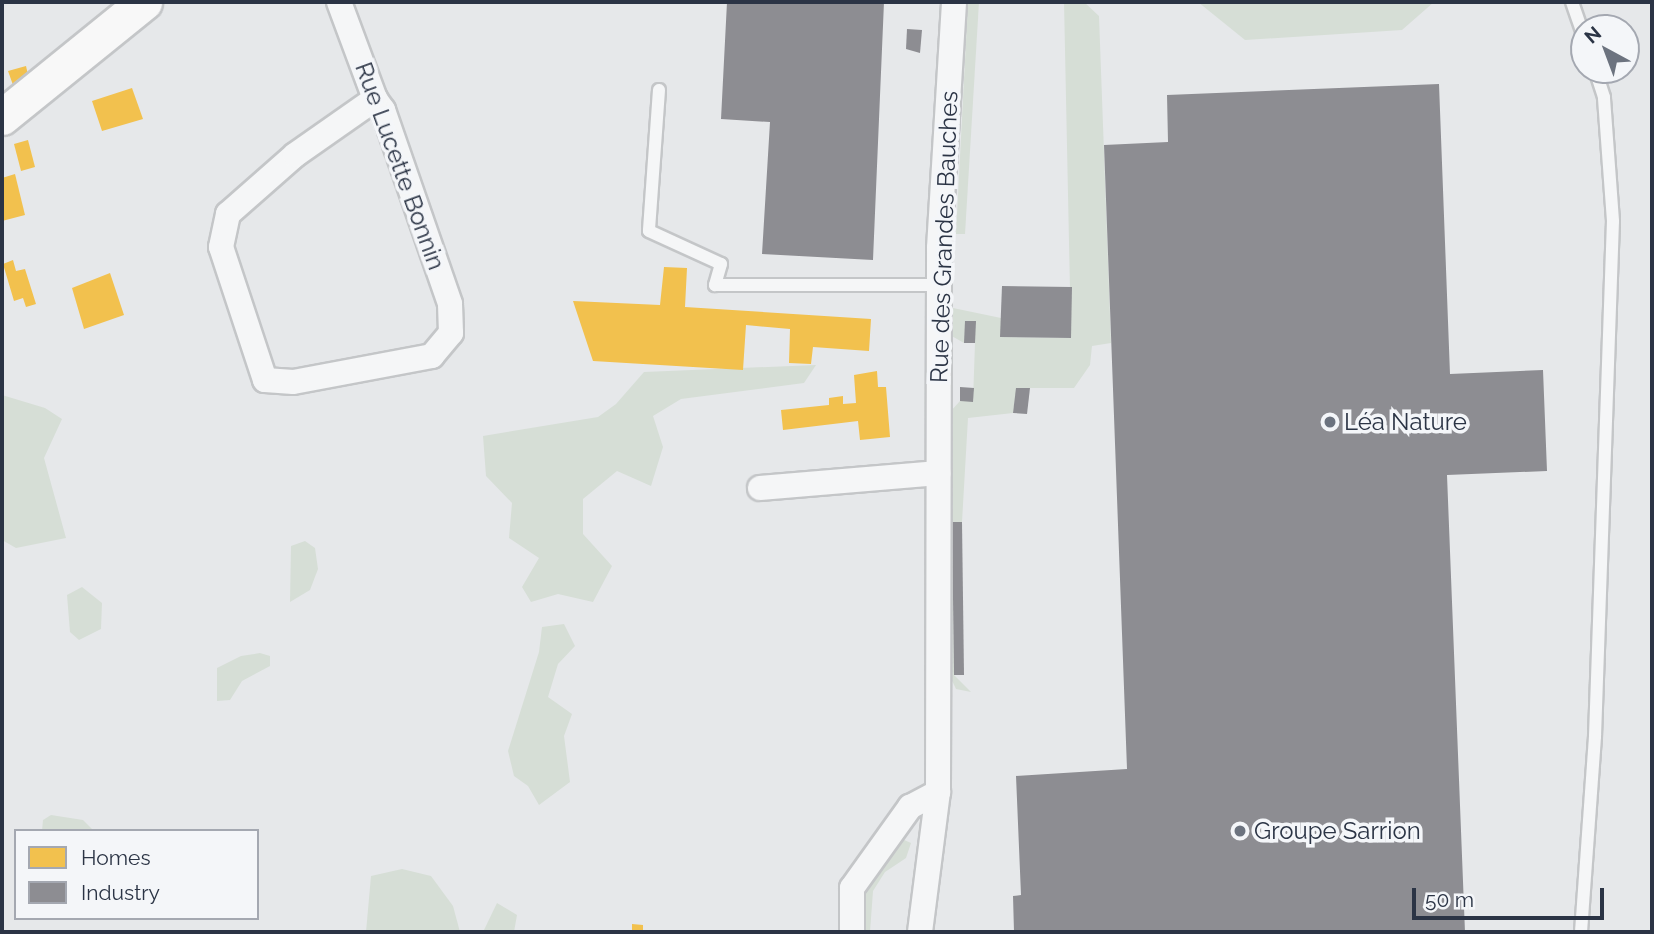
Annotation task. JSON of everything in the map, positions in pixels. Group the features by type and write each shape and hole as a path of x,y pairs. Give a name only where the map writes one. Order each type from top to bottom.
{"street":[{"path":"2,117 144,2"},
{"name":"Rue Lucette Bonnin","path":"338,2 375,99 383,110 450,304 451,333 432,356 293,382 265,380 221,247 228,214 295,155 375,99"},
{"name":"Rue des Grandes Bauches","path":"920,932 938,792 939,285 954,2"},
{"path":"760,488 938,473"},
{"path":"852,932 852,888 909,807 938,792"}],"lane":[{"path":"1581,932 1595,736 1613,220 1604,97 1600,84"},
{"path":"659,90 649,231 721,264 715,285 939,285"}],"shaded area":[{"path":"968,2 979,2 965,234 956,234"},
{"path":"1064,2 1084,2 1099,16 1111,343 1092,346 1090,365 1074,388 1017,388 1013,413 968,418 962,522 952,522 954,675 971,692 956,689 946,668 950,412 960,401 973,401 975,343 964,343 950,335 947,321 953,308 1001,318 1001,337 1071,338"},
{"path":"1198,2 1434,2 1402,30 1245,40"},
{"path":"816,365 804,383 681,399 653,416 663,447 651,486 617,471 583,499 583,534 612,566 593,602 558,594 531,602 522,587 539,558 509,538 512,503 486,476 483,436 598,417 616,404 644,372"},
{"path":"2,395 45,408 62,419 44,458 66,538 16,548 2,540"},
{"path":"305,541 315,548 318,569 310,590 290,602 291,546"},
{"path":"82,587 102,603 101,629 79,640 70,632 67,595"},
{"path":"564,624 575,646 558,664 548,697 572,714 564,736 570,782 539,805 528,786 514,776 508,751 539,652 542,627"},
{"path":"260,653 270,656 270,666 242,681 230,700 217,701 217,668 241,656"},
{"path":"51,815 83,820 92,829 42,829 43,820"},
{"path":"902,839 911,843 906,858 885,872 873,891 870,932 860,932 861,898 869,870"},
{"path":"402,869 431,876 453,906 460,932 366,932 371,876"},
{"path":"497,903 517,915 514,932 483,932"}],"building: Homes":[{"path":"26,66 29,79 13,85 8,71"},
{"path":"132,88 143,119 102,131 92,101"},
{"path":"28,140 35,167 21,171 14,144"},
{"path":"15,174 25,215 2,221 2,178"},
{"path":"13,260 16,271 25,269 36,304 26,307 23,298 14,301 3,264"},
{"path":"664,267 687,268 685,307 871,319 869,351 813,347 811,364 789,363 790,329 746,325 743,370 593,361 573,301 660,305"},
{"path":"110,273 124,315 84,329 72,288"},
{"path":"877,371 878,387 886,387 890,437 860,440 858,421 783,430 781,410 829,405 829,398 843,396 843,404 856,403 854,375"},
{"path":"632,924 643,925 643,932 632,932"}],"building: Industry":[{"path":"727,2 884,2 873,260 762,254 770,122 721,119"},
{"path":"907,29 922,30 920,53 906,49"},
{"name":"Léa Nature","path":"1439,84 1450,374 1543,370 1547,471 1447,475 1465,932 1014,932 1013,896 1021,895 1016,776 1127,769 1104,145 1168,142 1167,95"},
{"path":"1002,286 1072,287 1071,338 1000,337"},
{"path":"965,321 976,321 975,343 964,343"},
{"path":"960,387 974,388 973,402 960,401"},
{"path":"1016,388 1030,388 1027,414 1013,413"},
{"path":"952,522 962,522 964,675 954,675"}],"place":[{"name":"Léa Nature","path":"1330,422"},
{"name":"Groupe Sarrion","path":"1240,831"}]}
